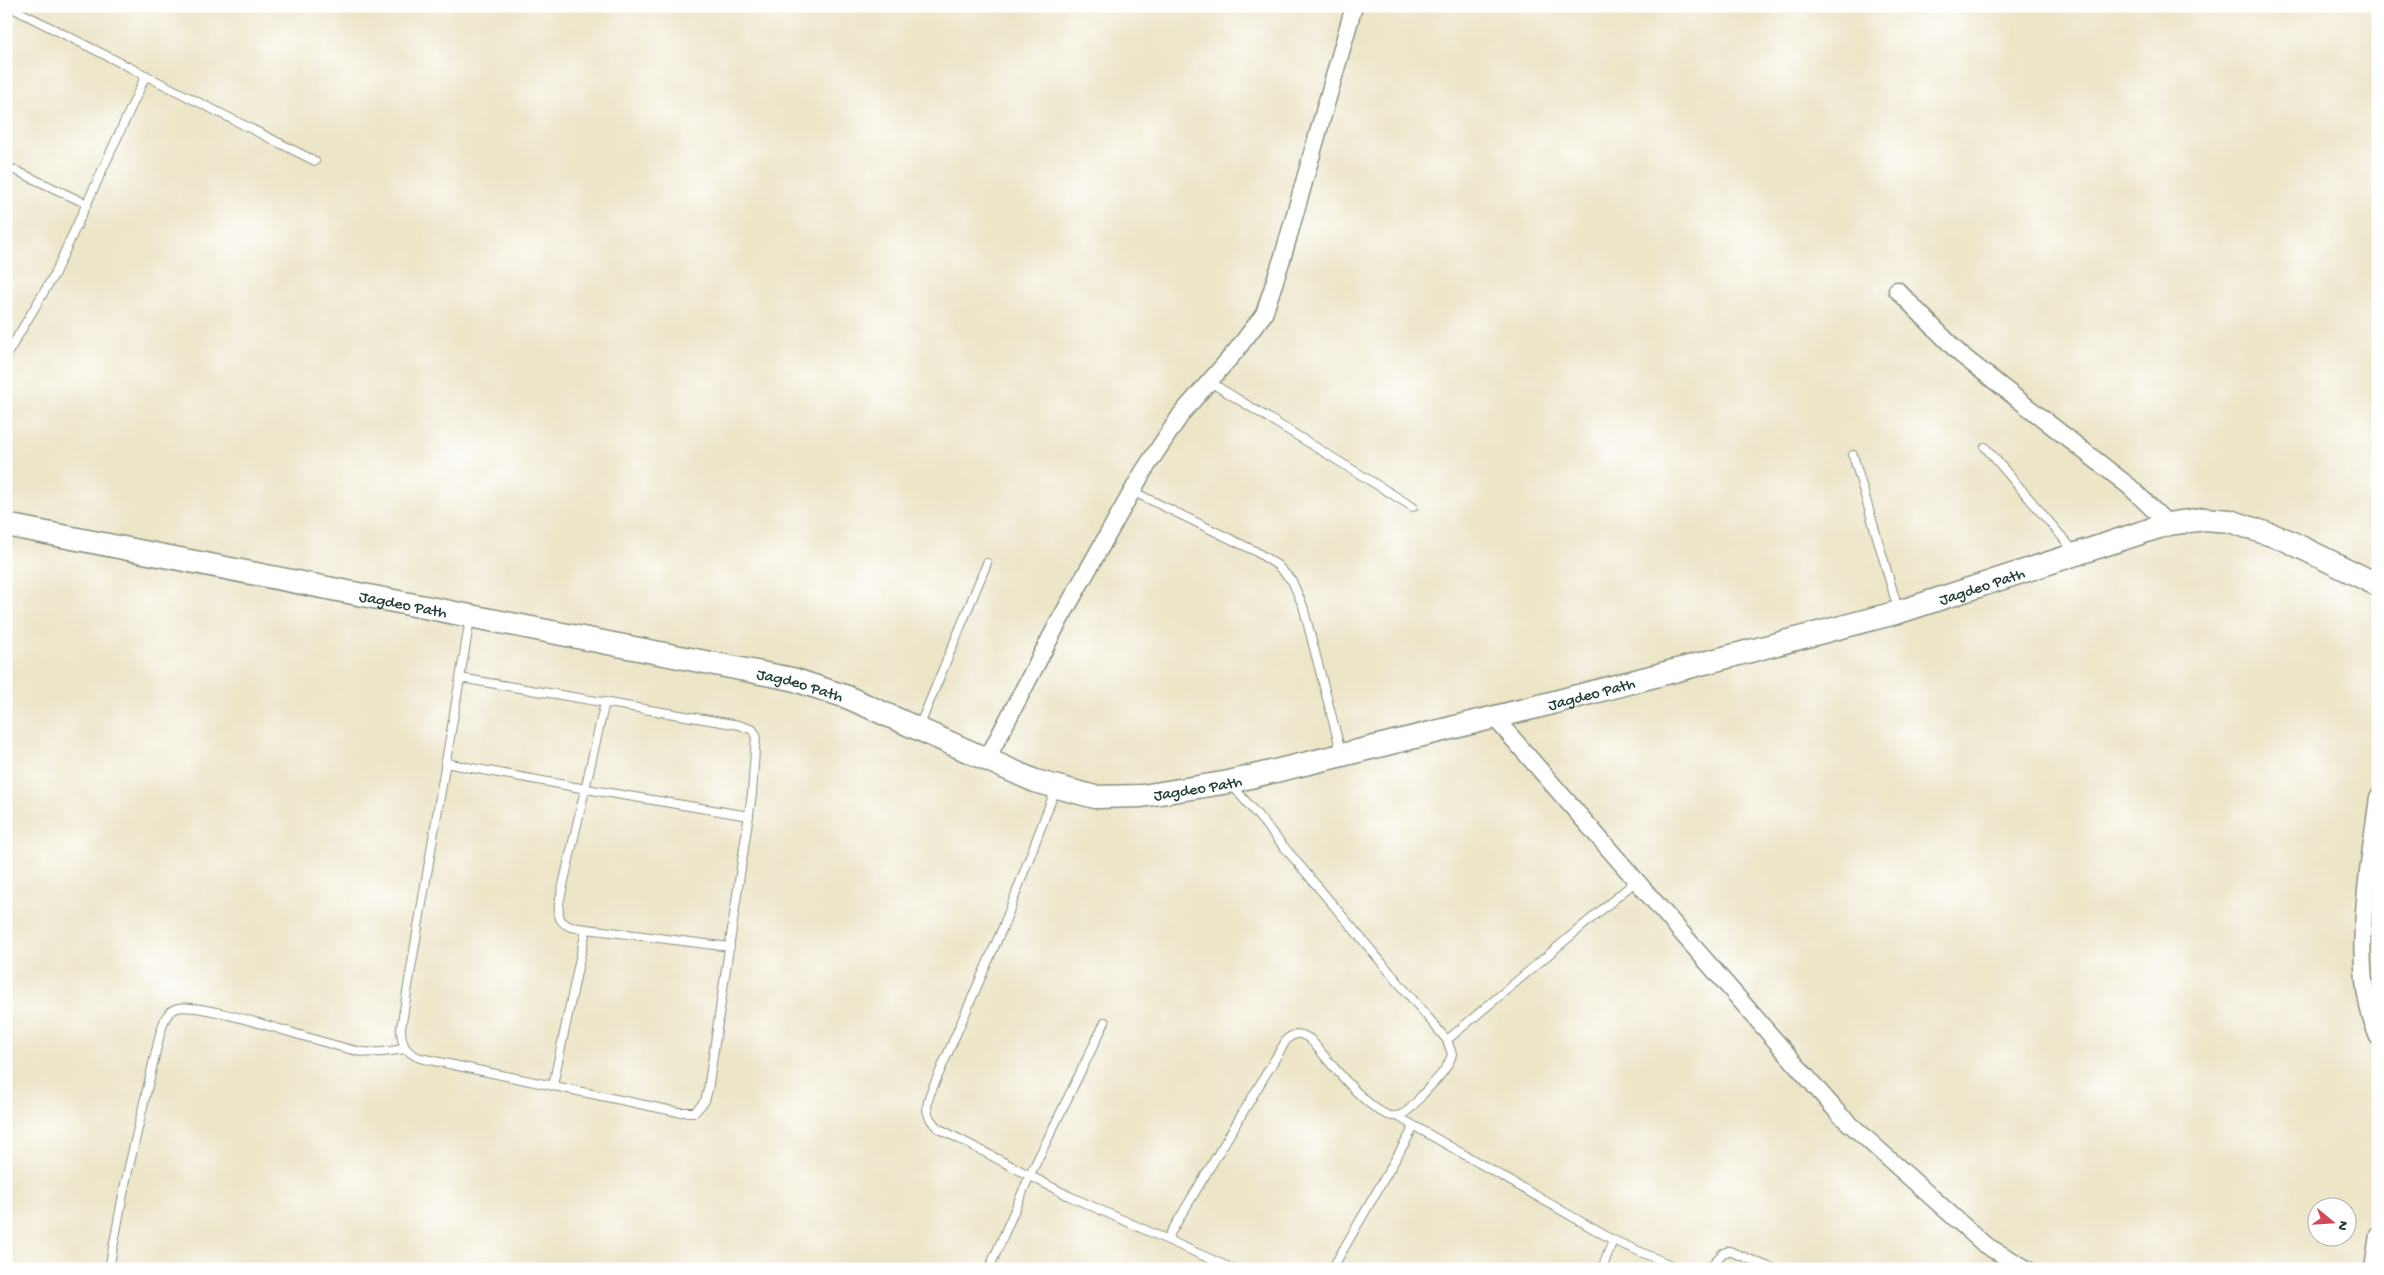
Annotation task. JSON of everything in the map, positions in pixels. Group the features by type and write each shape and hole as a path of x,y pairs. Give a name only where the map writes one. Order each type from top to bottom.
{"main road":[{"name":"Jagdeo Path","path":"6,525 792,679 848,697 1035,781 1095,797 1142,796 1229,782 1494,717 1899,612 2168,524 2204,519 2230,521 2286,540 2377,582"}],"street":[{"path":"987,759 1058,623 1162,440 1264,314 1354,6"},
{"path":"1897,290 1960,354 2130,487 2168,524"},
{"path":"1494,717 1840,1114 1985,1245 2027,1269"},
{"path":"2378,797 2363,923 2365,998 2369,1017 2378,1037"},
{"path":"2373,1269 2378,1235"}],"lane":[{"path":"8,6 315,161"},
{"path":"6,356 54,275 146,75"},
{"path":"6,166 87,204"},
{"path":"1210,382 1413,507"},
{"path":"1985,447 2077,554"},
{"path":"1853,455 1899,612"},
{"path":"1132,491 1255,551 1277,565 1292,581 1303,606 1342,754"},
{"path":"918,729 987,563"},
{"path":"405,1049 401,1040 401,1028 470,617"},
{"path":"109,1269 125,1184 160,1034 168,1014 174,1009 193,1008 220,1013 363,1052 405,1049 420,1058 678,1112 689,1113 700,1108 708,1090 749,816 756,743 753,730 739,725 460,678"},
{"path":"605,702 558,913 560,921 565,925 586,930 730,947"},
{"path":"445,764 586,790 749,816"},
{"path":"1229,782 1447,1040 1452,1054 1445,1069 1412,1107 1397,1116"},
{"path":"1056,787 1002,927 930,1094 926,1111 938,1128 1030,1176 1069,1196 1233,1269"},
{"path":"1447,1040 1636,880"},
{"path":"553,1086 586,930"},
{"path":"989,1269 1030,1176 1106,1022"},
{"path":"1167,1239 1288,1039 1292,1035 1302,1034 1310,1039 1375,1110 1382,1114 1397,1116 1613,1240 1680,1269"},
{"path":"1332,1269 1414,1126"},
{"path":"1602,1269 1613,1240"},
{"path":"1708,1269 1723,1253 1730,1251 1774,1269"}]}
